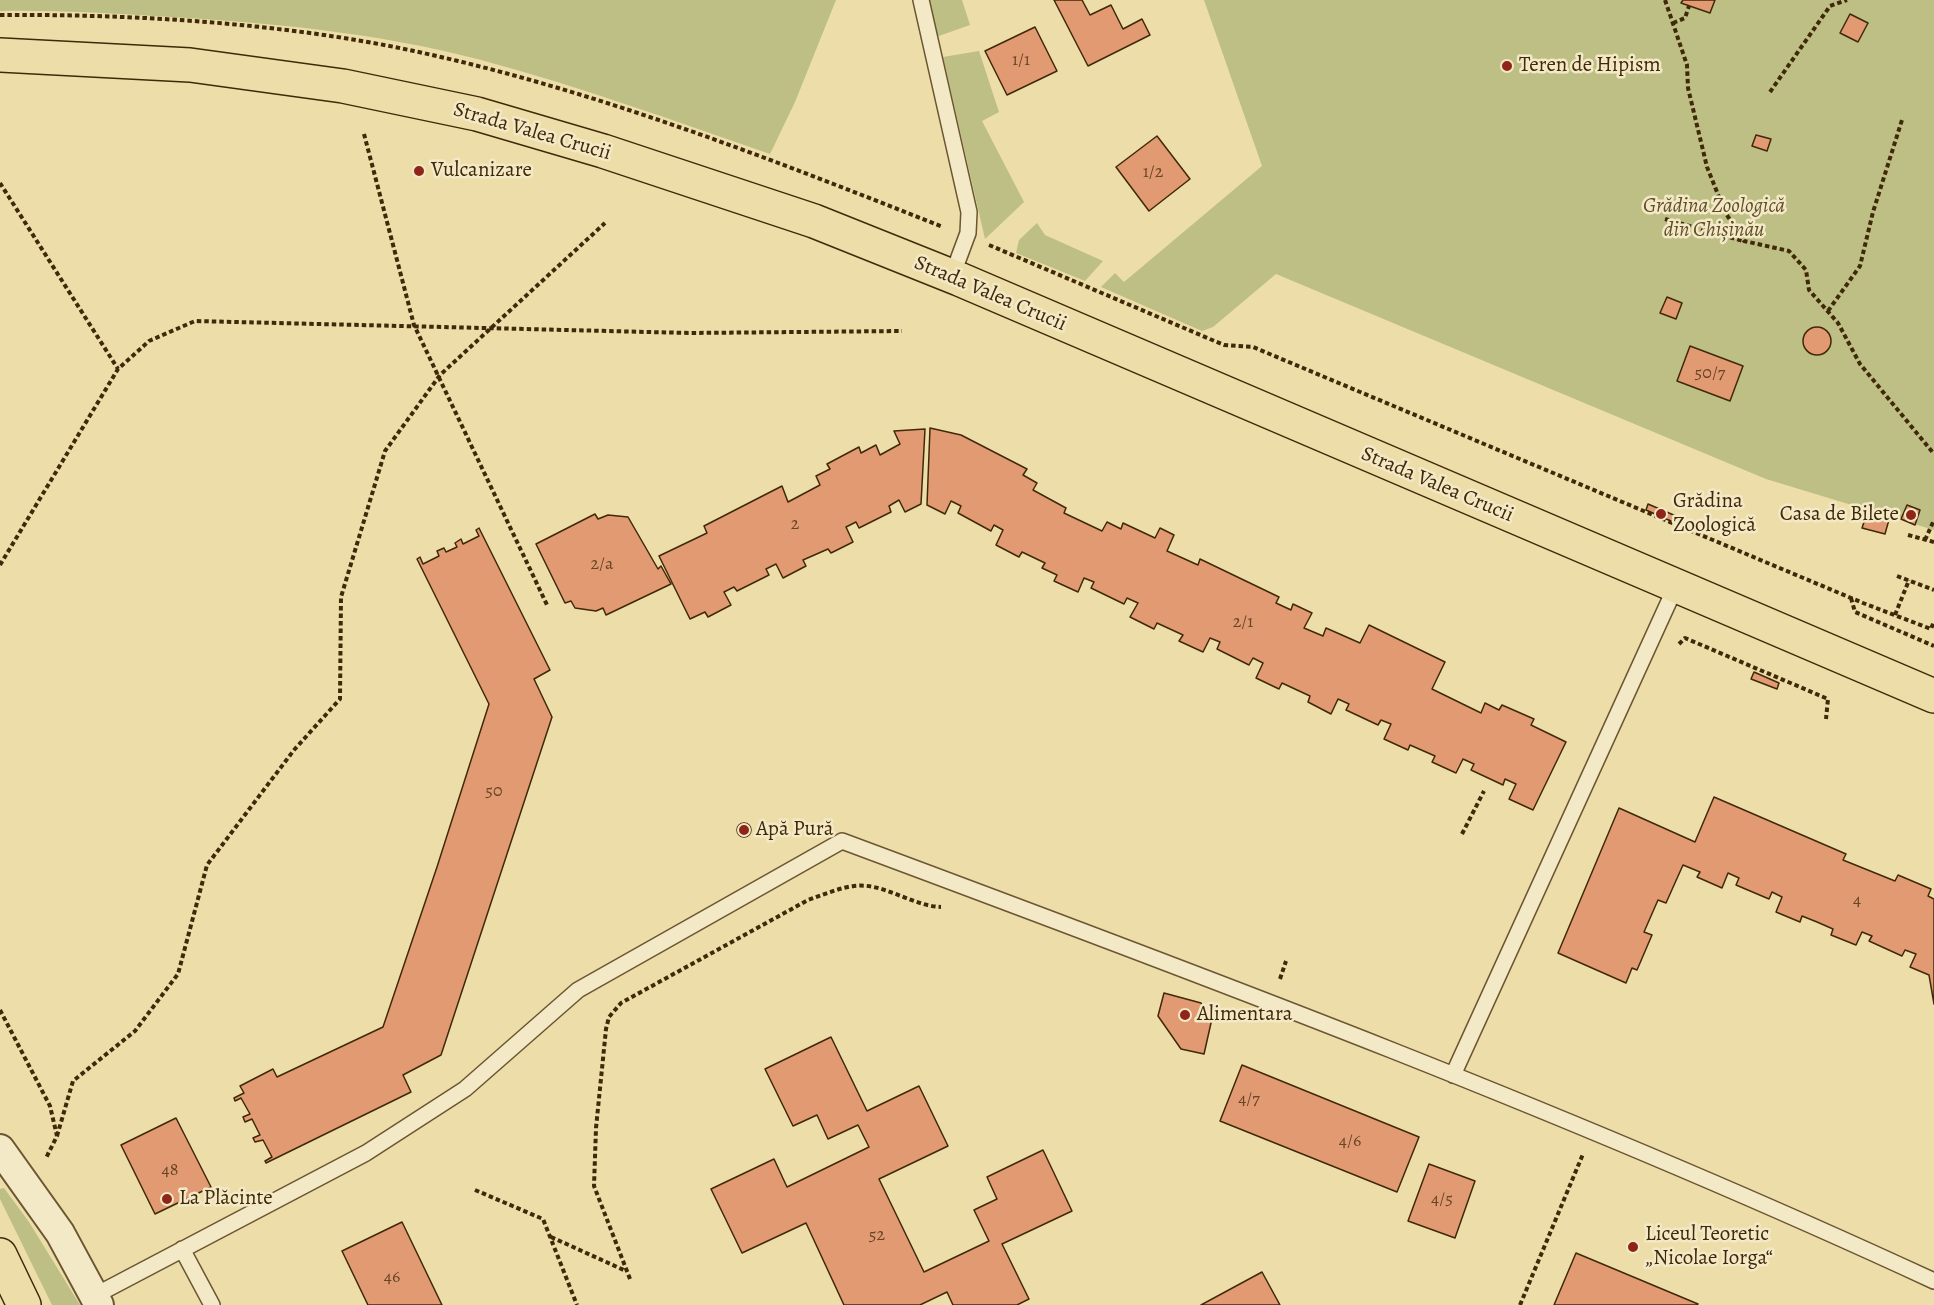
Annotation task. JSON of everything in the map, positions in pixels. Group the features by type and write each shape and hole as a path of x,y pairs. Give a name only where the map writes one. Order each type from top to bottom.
{"main road":[{"name":"Strada Valea Crucii","path":"0,56 190,65 343,86 477,114 603,151 814,221 952,276 1934,696"},
{"path":"0,1255 24,1305"}],"street":[{"path":"0,1149 60,1233 97,1301"}],"lane":[{"path":"921,0 970,225 952,276"},
{"path":"1453,1075 1676,586"},
{"path":"97,1301 182,1249 366,1153 465,1089 509,1047 578,990 842,841 1253,994 1592,1131 1934,1281"},
{"path":"182,1249 212,1305"}],"path":[{"path":"1665,0 1687,65 1688,88 1707,166 1725,212 1744,241"},
{"path":"1770,92 1830,6 1847,0"},
{"path":"1673,23 1685,18 1689,6"},
{"path":"1827,311 1860,266 1873,212 1902,120"},
{"path":"364,134 414,325 440,375 548,607"},
{"path":"0,183 118,369"},
{"path":"1665,219 1789,251 1806,270 1809,290 1838,323 1860,364 1934,454"},
{"path":"41,1166 57,1136 73,1081 135,1031 178,974 207,865 294,750 340,699 341,597 385,451 440,375 605,223"},
{"path":"0,565 118,369 149,341 195,321 690,333 902,332"},
{"path":"1253,347 1851,598 1931,629 1934,621"},
{"path":"1925,540 1934,520"},
{"path":"1908,534 1934,542"},
{"path":"1897,576 1934,590"},
{"path":"1895,615 1909,580"},
{"path":"1851,598 1855,612 1934,646"},
{"path":"1677,646 1685,638 1828,699 1826,719"},
{"path":"1462,834 1484,791"},
{"path":"630,1279 594,1186 596,1128 606,1029 613,1012 621,1003 808,900 838,890 867,886 928,907 950,908"},
{"path":"0,1010 50,1106 57,1136"},
{"path":"1520,1305 1592,1131"},
{"path":"475,1190 543,1219 577,1305"},
{"path":"550,1237 627,1272"}],"green space":[{"path":"0,0 836,0 795,102 770,154 554,81 481,60 401,42 237,21 96,13 0,11"},
{"path":"929,0 962,0 970,25 936,37"},
{"name":"Grădina Zoologică din Chișinău","path":"1204,0 1934,0 1934,530 1766,479 1276,274 1213,327 1202,331 1101,287 1115,273 1124,282 1262,166"},
{"path":"979,51 999,112 982,121 1024,202 985,239 943,57"},
{"path":"1037,223 1045,235 1103,261 1085,281 1016,253 1019,240"},
{"path":"4,1188 29,1222 80,1305 52,1305 0,1199 0,1189"}],"building":[{"path":"1054,0 1082,0 1090,15 1111,5 1123,29 1142,19 1150,35 1088,66"},
{"path":"1683,0 1715,0 1710,13 1681,3"},
{"path":"1850,14 1868,23 1858,42 1840,33"},
{"path":"1035,27 1057,71 1007,95 985,51"},
{"path":"1756,135 1771,139 1767,151 1752,146"},
{"path":"1157,136 1190,179 1149,211 1116,167"},
{"path":"1667,297 1682,303 1676,319 1660,313"},
{"path":"1817,327 1827,331 1831,341 1827,351 1817,355 1807,351 1803,341 1807,331"},
{"path":"1690,346 1743,366 1730,401 1677,381"},
{"path":"930,428 961,435 1027,469 1023,475 1037,483 1033,490 1066,508 1064,513 1102,531 1107,522 1121,529 1123,523 1155,538 1160,528 1174,535 1167,551 1198,565 1200,559 1279,597 1276,603 1291,610 1293,604 1312,613 1304,628 1323,636 1326,628 1360,643 1369,625 1445,662 1432,689 1481,713 1485,703 1499,710 1502,705 1534,719 1531,725 1566,742 1533,810 1509,799 1516,784 1505,779 1503,785 1471,770 1474,764 1463,759 1456,773 1432,762 1435,756 1410,745 1408,750 1384,739 1391,724 1381,720 1378,725 1346,710 1349,704 1338,699 1331,714 1308,702 1310,696 1282,683 1279,689 1256,678 1263,663 1253,658 1249,665 1217,649 1220,642 1210,638 1203,652 1179,641 1183,635 1157,623 1154,629 1130,617 1138,603 1127,598 1124,604 1091,588 1094,582 1084,578 1078,592 1054,581 1057,575 1042,568 1045,563 1022,552 1019,557 996,545 1003,530 994,525 991,531 958,513 961,506 951,501 945,514 927,505"},
{"path":"925,429 921,504 905,512 899,500 889,506 891,512 859,528 856,522 846,527 853,542 831,553 828,549 803,560 806,566 783,578 776,564 766,569 769,575 737,591 734,587 724,592 731,605 708,617 705,612 690,619 659,556 707,533 704,526 782,486 788,502 820,485 816,476 830,469 827,464 859,447 861,453 876,445 880,455 900,444 894,431"},
{"path":"1648,504 1676,516 1673,522 1646,510"},
{"name":"Casa de Bilete","path":"1907,505 1920,510 1915,525 1901,519"},
{"path":"1868,510 1890,516 1885,534 1862,528"},
{"path":"595,514 598,519 608,515 628,517 658,569 661,566 671,584 606,615 603,608 596,611 575,608 571,601 565,603 536,544"},
{"path":"479,528 550,670 534,679 552,717 441,1055 403,1075 411,1092 266,1163 265,1161 272,1157 263,1140 255,1142 253,1138 260,1135 252,1119 245,1122 243,1117 250,1114 241,1098 235,1101 234,1098 244,1093 240,1086 273,1069 277,1077 383,1027 437,867 489,704 417,559 420,557 423,564 439,556 437,551 444,548 446,552 457,547 455,543 461,539 463,544 479,536 476,530"},
{"path":"1754,672 1779,683 1777,689 1751,679"},
{"path":"1714,797 1846,854 1843,860 1895,881 1898,875 1931,889 1928,896 1934,899 1934,1004 1929,975 1910,967 1916,954 1905,950 1902,956 1869,941 1872,936 1862,932 1856,945 1831,935 1833,929 1817,922 1802,916 1800,922 1776,912 1782,897 1772,892 1769,899 1736,885 1739,878 1728,873 1722,888 1697,877 1700,872 1683,865 1666,903 1658,900 1644,932 1652,935 1637,970 1632,968 1626,983 1558,953 1619,808 1695,842"},
{"name":"Apă Pură","path":"744,823 749,825 751,830 749,835 744,837 739,835 737,830 739,825"},
{"path":"1164,993 1201,1003 1211,1023 1204,1054 1181,1049 1158,1016"},
{"path":"831,1037 867,1111 919,1086 948,1146 879,1179 924,1272 989,1241 974,1210 997,1199 987,1177 1043,1150 1072,1211 1002,1244 1029,1299 1017,1305 953,1305 947,1292 920,1305 844,1305 806,1223 742,1253 711,1189 774,1159 787,1187 869,1147 858,1125 828,1139 817,1115 793,1126 765,1069"},
{"path":"1242,1065 1419,1137 1397,1192 1220,1121"},
{"path":"176,1118 211,1187 155,1214 121,1145"},
{"path":"1429,1164 1475,1181 1455,1238 1408,1221"},
{"path":"402,1222 442,1305 368,1305 342,1251"},
{"path":"1576,1253 1698,1304 1554,1305"},
{"path":"1262,1272 1280,1305 1201,1305"}],"place":[{"name":"Teren de Hipism","path":"1507,66"},
{"name":"Vulcanizare","path":"419,171"},
{"name":"Grădina Zoologică","path":"1661,514"},
{"name":"Casa de Bilete","path":"1911,515"},
{"name":"Apă Pură","path":"744,830"},
{"name":"Alimentara","path":"1185,1015"},
{"name":"La Plăcinte","path":"167,1199"},
{"name":"Liceul Teoretic „Nicolae Iorga“","path":"1633,1247"}]}
